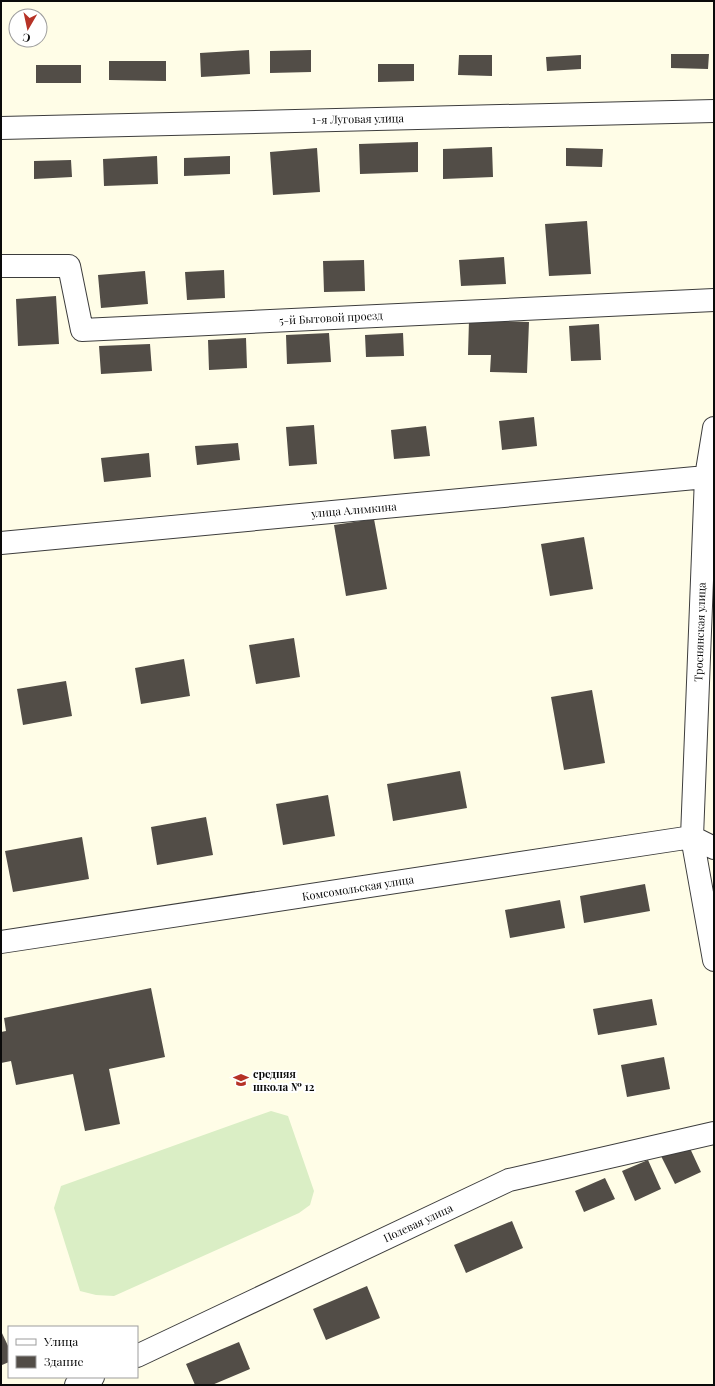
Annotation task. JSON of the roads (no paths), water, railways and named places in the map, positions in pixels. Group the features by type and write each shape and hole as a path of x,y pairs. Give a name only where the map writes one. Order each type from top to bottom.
{"street":[{"name":"1-я Луговая улица","path":"1,128 714,111"},
{"name":"5-й Бытовой проезд","path":"1,266 69,266 82,330 714,300"},
{"name":"Троснянская улица","path":"714,428 706,477 692,837 714,960"},
{"name":"улица Алимкина","path":"1,543 706,477"},
{"path":"692,837 714,848"},
{"name":"Комсомольская улица","path":"1,942 692,837"},
{"name":"Полевая улица","path":"138,1356 509,1180 714,1133"},
{"path":"76,1385 91,1378"}],"place":[{"name":"средняя школа № 12","path":"241,1080"}]}
